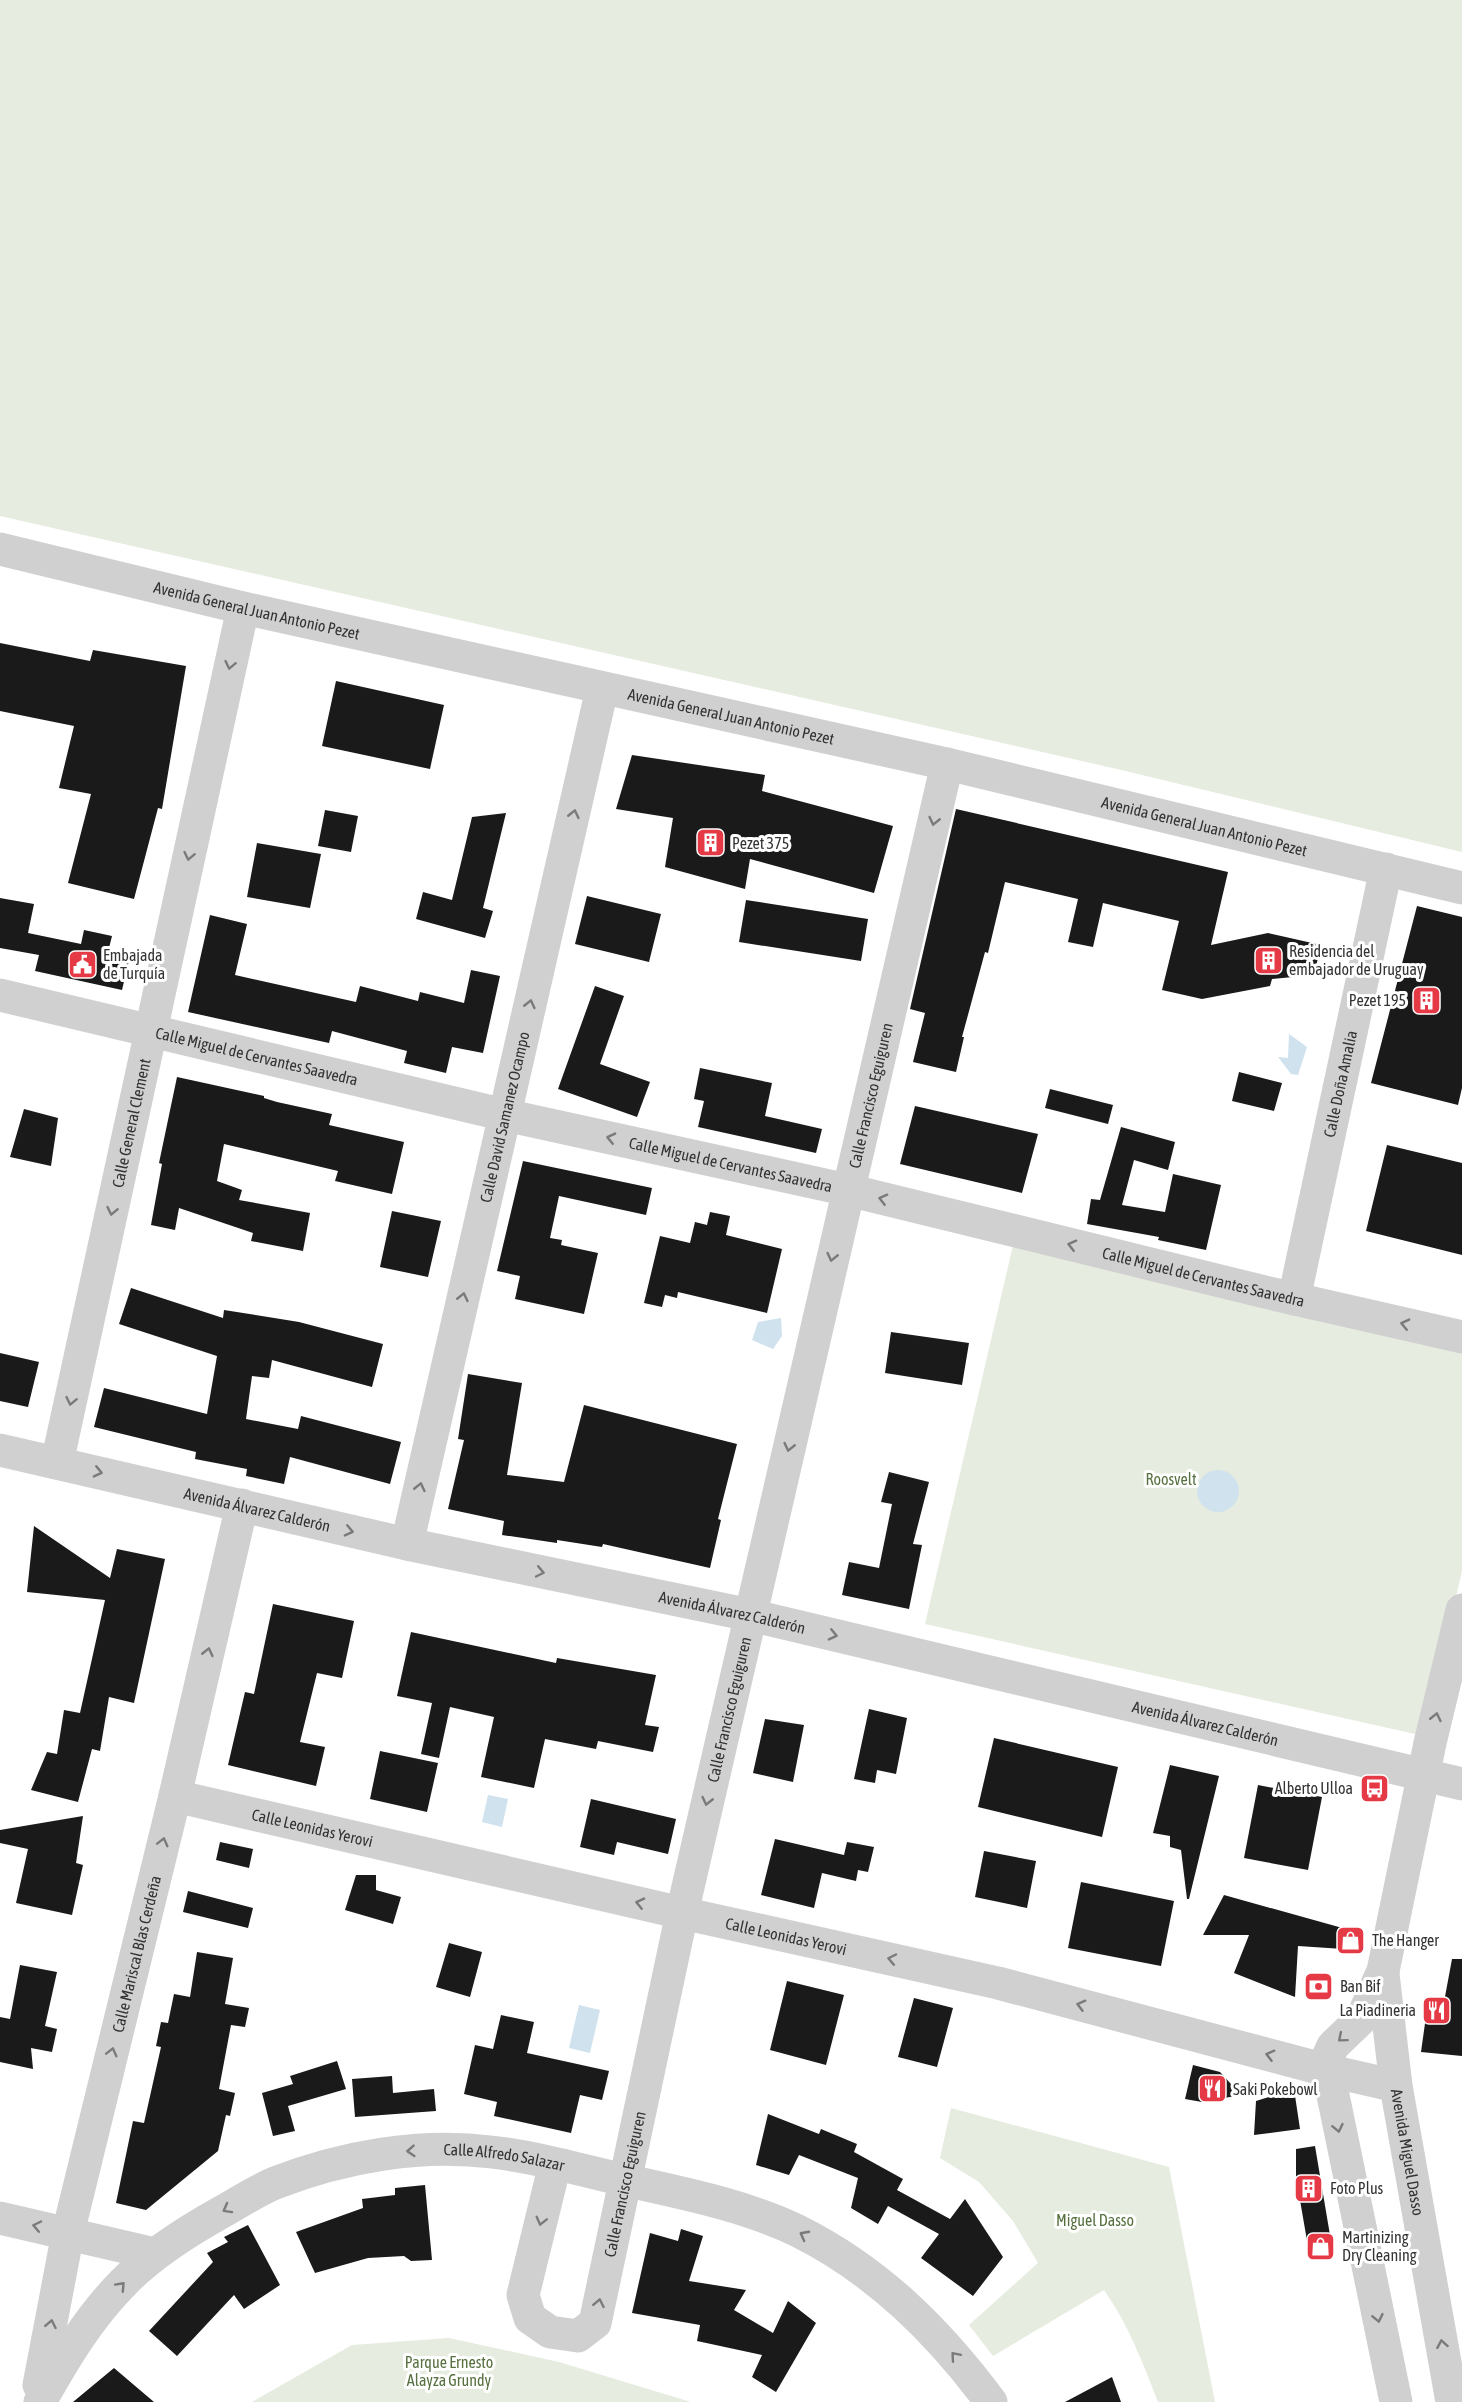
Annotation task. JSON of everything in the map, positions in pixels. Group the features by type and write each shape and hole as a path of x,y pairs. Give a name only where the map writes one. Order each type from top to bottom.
{"street":[{"name":"Avenida General Juan Antonio Pezet","path":"0,549 243,608 947,764 1462,888"},
{"name":"Calle General Clement","path":"57,1463 243,608"},
{"name":"Calle David Samanez Ocampo","path":"407,1544 602,689"},
{"name":"Calle Francisco Eguiguren","path":"555,2164 523,2295 530,2318 550,2332 578,2336 596,2323 606,2266 627,2180 682,1913 947,764"},
{"name":"Calle Doña Amalia","path":"1294,1299 1386,869"},
{"name":"Calle Miguel de Cervantes Saavedra","path":"0,995 505,1115 848,1190 1294,1299 1462,1337"},
{"name":"Avenida Álvarez Calderón","path":"0,1450 407,1544 750,1615 1462,1784"},
{"name":"Calle Mariscal Blas Cerdeña","path":"38,2402 68,2233 175,1796 242,1505"},
{"name":"Avenida Miguel Dasso","path":"1326,2070 1328,2053 1362,2018 1383,1971 1424,1774 1462,1610"},
{"name":"Calle Leonidas Yerovi","path":"175,1796 998,1983 1326,2070 1396,2086"},
{"name":"Avenida Miguel Dasso","path":"1383,1971 1396,2086 1452,2402"},
{"path":"1326,2070 1396,2402"},
{"name":"Calle Alfredo Salazar","path":"38,2402 82,2332 124,2282 155,2254 196,2226 272,2184 324,2166 404,2151 442,2149 491,2152 627,2180 701,2198 757,2215 797,2231 841,2256 887,2289 929,2326 965,2367 991,2402"},
{"path":"0,2218 155,2254"}],"green space":[{"path":"0,0 1462,0 1462,852 1117,769 0,516"},
{"name":"Roosvelt","path":"1014,1241 1462,1347 1462,1571 1424,1736 925,1624"},
{"name":"Miguel Dasso","path":"951,2108 1169,2167 1215,2402 1158,2402 1128,2330 1104,2290 993,2356 969,2325 1038,2263 1013,2221 979,2182 940,2158"},
{"name":"Parque Ernesto Alayza Grundy","path":"449,2338 559,2362 691,2402 252,2402 352,2345"}],"water":[{"path":"1289,1034 1307,1047 1298,1075 1291,1074 1278,1057 1288,1058"},
{"path":"781,1318 782,1336 773,1349 752,1340 758,1322"},
{"path":"1218,1470 1226,1471 1233,1476 1238,1483 1238,1499 1233,1506 1226,1511 1218,1512 1210,1511 1203,1506 1198,1499 1197,1491 1198,1483 1203,1476 1210,1471"},
{"path":"488,1795 508,1799 502,1827 482,1822"},
{"path":"579,2005 600,2010 590,2053 569,2048"}],"building":[{"path":"0,643 90,661 93,650 186,666 162,809 158,808 134,899 68,883 91,794 59,788 74,726 0,711"},
{"path":"336,681 444,705 430,769 322,746"},
{"path":"632,755 765,775 762,791 893,826 874,893 750,859 745,889 665,867 673,818 616,809"},
{"path":"956,809 1228,872 1211,945 1268,933 1321,945 1314,975 1272,979 1270,986 1202,999 1162,990 1179,921 1103,903 1093,947 1068,942 1078,899 1005,882 988,953 985,952 962,1037 964,1037 956,1072 913,1062 925,1013 910,1009"},
{"path":"325,810 358,816 351,852 318,846"},
{"path":"506,813 483,908 493,911 485,938 416,919 423,892 452,900 472,817"},
{"path":"257,843 321,854 310,908 247,897"},
{"path":"587,896 661,914 649,962 575,944"},
{"name":"Embajada de Turquía","path":"0,898 34,904 28,933 81,944 84,930 112,936 108,952 130,956 122,990 35,971 39,955 0,948"},
{"path":"746,900 868,919 861,961 739,942"},
{"name":"Pezet 195","path":"1417,906 1462,917 1462,1088 1458,1105 1371,1083"},
{"path":"210,915 247,924 235,975 356,1002 360,986 418,1001 420,992 464,1003 471,970 500,976 483,1053 452,1047 446,1073 404,1063 407,1051 332,1031 329,1043 188,1012"},
{"path":"595,986 624,996 600,1064 650,1082 637,1117 558,1089"},
{"path":"700,1068 772,1083 765,1116 822,1129 816,1153 698,1127 704,1101 694,1099"},
{"path":"1239,1072 1282,1083 1274,1111 1232,1101"},
{"path":"177,1077 332,1114 329,1125 404,1142 392,1194 335,1181 338,1171 224,1144 217,1181 242,1190 239,1200 310,1213 303,1251 251,1241 253,1233 179,1208 175,1230 151,1225 162,1164 159,1163"},
{"path":"1050,1089 1113,1105 1108,1124 1045,1108"},
{"path":"915,1106 1038,1134 1022,1193 900,1164"},
{"path":"24,1109 58,1118 51,1166 10,1157"},
{"path":"1121,1127 1175,1142 1168,1170 1134,1160 1122,1205 1165,1212 1173,1174 1221,1185 1206,1250 1158,1240 1159,1237 1087,1224 1091,1199 1100,1200"},
{"path":"1387,1145 1462,1163 1462,1255 1366,1231"},
{"path":"523,1161 652,1188 646,1215 559,1196 550,1238 562,1240 561,1245 598,1253 584,1314 515,1299 520,1276 497,1271"},
{"path":"392,1211 441,1221 428,1277 380,1267"},
{"path":"710,1212 730,1216 726,1235 782,1249 767,1313 678,1292 677,1298 665,1295 662,1307 644,1303 660,1236 690,1243 695,1222 707,1225"},
{"path":"131,1288 223,1318 224,1310 299,1322 383,1344 372,1387 272,1360 269,1378 252,1376 246,1419 298,1429 301,1416 401,1442 390,1484 290,1457 284,1484 246,1476 247,1469 195,1459 196,1452 94,1427 104,1388 207,1414 217,1356 119,1324"},
{"path":"891,1332 969,1343 962,1385 885,1373"},
{"path":"0,1353 39,1362 28,1407 0,1401"},
{"path":"468,1374 522,1383 507,1475 564,1482 584,1405 737,1444 718,1519 721,1520 710,1568 603,1544 602,1547 557,1540 557,1543 502,1535 504,1521 448,1509 464,1440 458,1439"},
{"path":"889,1472 929,1482 913,1544 922,1545 909,1609 842,1595 849,1562 879,1568 892,1504 881,1502"},
{"path":"34,1526 110,1578 117,1549 165,1559 134,1703 109,1697 100,1751 92,1749 78,1802 31,1790 47,1752 57,1754 64,1710 80,1713 105,1600 27,1592"},
{"path":"273,1604 354,1621 342,1678 317,1673 300,1742 325,1747 316,1786 228,1765 245,1692 254,1694"},
{"path":"411,1632 556,1663 557,1658 656,1675 645,1725 659,1727 653,1752 598,1741 596,1749 545,1739 534,1788 481,1777 494,1717 450,1707 439,1758 421,1754 432,1703 397,1696"},
{"path":"869,1709 907,1718 896,1774 877,1770 875,1783 854,1779"},
{"path":"765,1719 804,1725 793,1782 753,1773"},
{"path":"994,1738 1118,1767 1102,1837 978,1807"},
{"path":"380,1751 438,1763 427,1812 370,1799"},
{"path":"1170,1765 1219,1776 1189,1899 1187,1899 1181,1850 1170,1847 1170,1836 1153,1833"},
{"path":"1258,1785 1322,1797 1308,1870 1244,1858"},
{"path":"591,1799 676,1819 668,1854 617,1842 614,1855 580,1847"},
{"path":"83,1816 76,1863 83,1865 72,1915 16,1903 28,1849 0,1843 0,1830"},
{"path":"775,1839 844,1855 847,1842 874,1847 868,1872 858,1870 856,1881 822,1873 814,1908 761,1895"},
{"path":"220,1842 253,1849 249,1868 216,1860"},
{"path":"984,1851 1036,1861 1027,1908 975,1897"},
{"path":"356,1875 376,1875 376,1890 401,1897 393,1924 345,1910"},
{"path":"1081,1882 1174,1901 1161,1966 1068,1948"},
{"path":"188,1891 253,1908 248,1928 183,1912"},
{"path":"1224,1895 1346,1929 1358,1928 1358,1950 1298,1946 1295,1997 1234,1973 1249,1935 1203,1935"},
{"path":"449,1943 482,1952 470,1997 436,1987"},
{"path":"197,1952 233,1958 225,2004 249,2008 245,2027 231,2025 219,2089 235,2093 230,2116 226,2115 218,2151 146,2210 116,2203 133,2121 144,2123 161,2047 156,2046 161,2022 168,2023 174,1994 190,1997"},
{"path":"1452,1959 1462,1959 1462,2056 1421,2052 1428,2002 1444,2002"},
{"path":"20,1965 57,1972 45,2026 57,2029 52,2052 31,2048 33,2069 0,2062 0,2017 10,2019"},
{"path":"787,1981 844,1995 826,2065 770,2050"},
{"path":"914,1998 953,2008 937,2067 898,2057"},
{"path":"501,2015 534,2022 527,2053 609,2071 602,2100 580,2095 571,2133 494,2116 497,2102 464,2094 475,2045 493,2049"},
{"path":"337,2061 346,2089 288,2106 295,2131 273,2136 262,2093 293,2084 290,2076"},
{"name":"Saki Pokebowl","path":"1193,2065 1220,2072 1241,2095 1202,2102 1185,2099"},
{"path":"392,2076 393,2093 434,2089 436,2111 355,2117 352,2079"},
{"path":"1294,2089 1300,2129 1254,2135 1256,2101"},
{"path":"768,2114 819,2134 821,2129 857,2144 854,2152 903,2179 897,2190 950,2219 965,2199 1003,2257 973,2296 921,2258 939,2234 888,2206 878,2224 851,2208 858,2178 799,2155 789,2175 756,2165"},
{"path":"1315,2146 1333,2253 1310,2258 1296,2177 1296,2149"},
{"path":"425,2185 432,2260 411,2261 404,2256 368,2258 315,2273 296,2232 363,2208 362,2199 395,2195 395,2188"},
{"path":"248,2225 280,2285 244,2309 234,2295 177,2356 149,2331 213,2262 207,2253 228,2242 224,2237"},
{"path":"681,2229 703,2236 689,2281 746,2290 734,2310 773,2333 788,2301 816,2323 776,2392 752,2377 762,2355 697,2341 700,2325 632,2313 650,2233 678,2241"},
{"path":"114,2368 154,2402 73,2402"},
{"path":"1112,2377 1121,2402 1065,2402"}],"place":[{"name":"Pezet 375","path":"711,843"},
{"name":"Residencia del embajador de Uruguay","path":"1268,960"},
{"name":"Embajada de Turquía","path":"82,964"},
{"name":"Pezet 195","path":"1427,1000"},
{"name":"Alberto Ulloa","path":"1374,1788"},
{"name":"The Hanger","path":"1351,1940"},
{"name":"Ban Bif","path":"1319,1986"},
{"name":"La Piadineria","path":"1437,2010"},
{"name":"Saki Pokebowl","path":"1212,2089"},
{"name":"Foto Plus","path":"1309,2188"},
{"name":"Martinizing Dry Cleaning","path":"1321,2246"}]}
